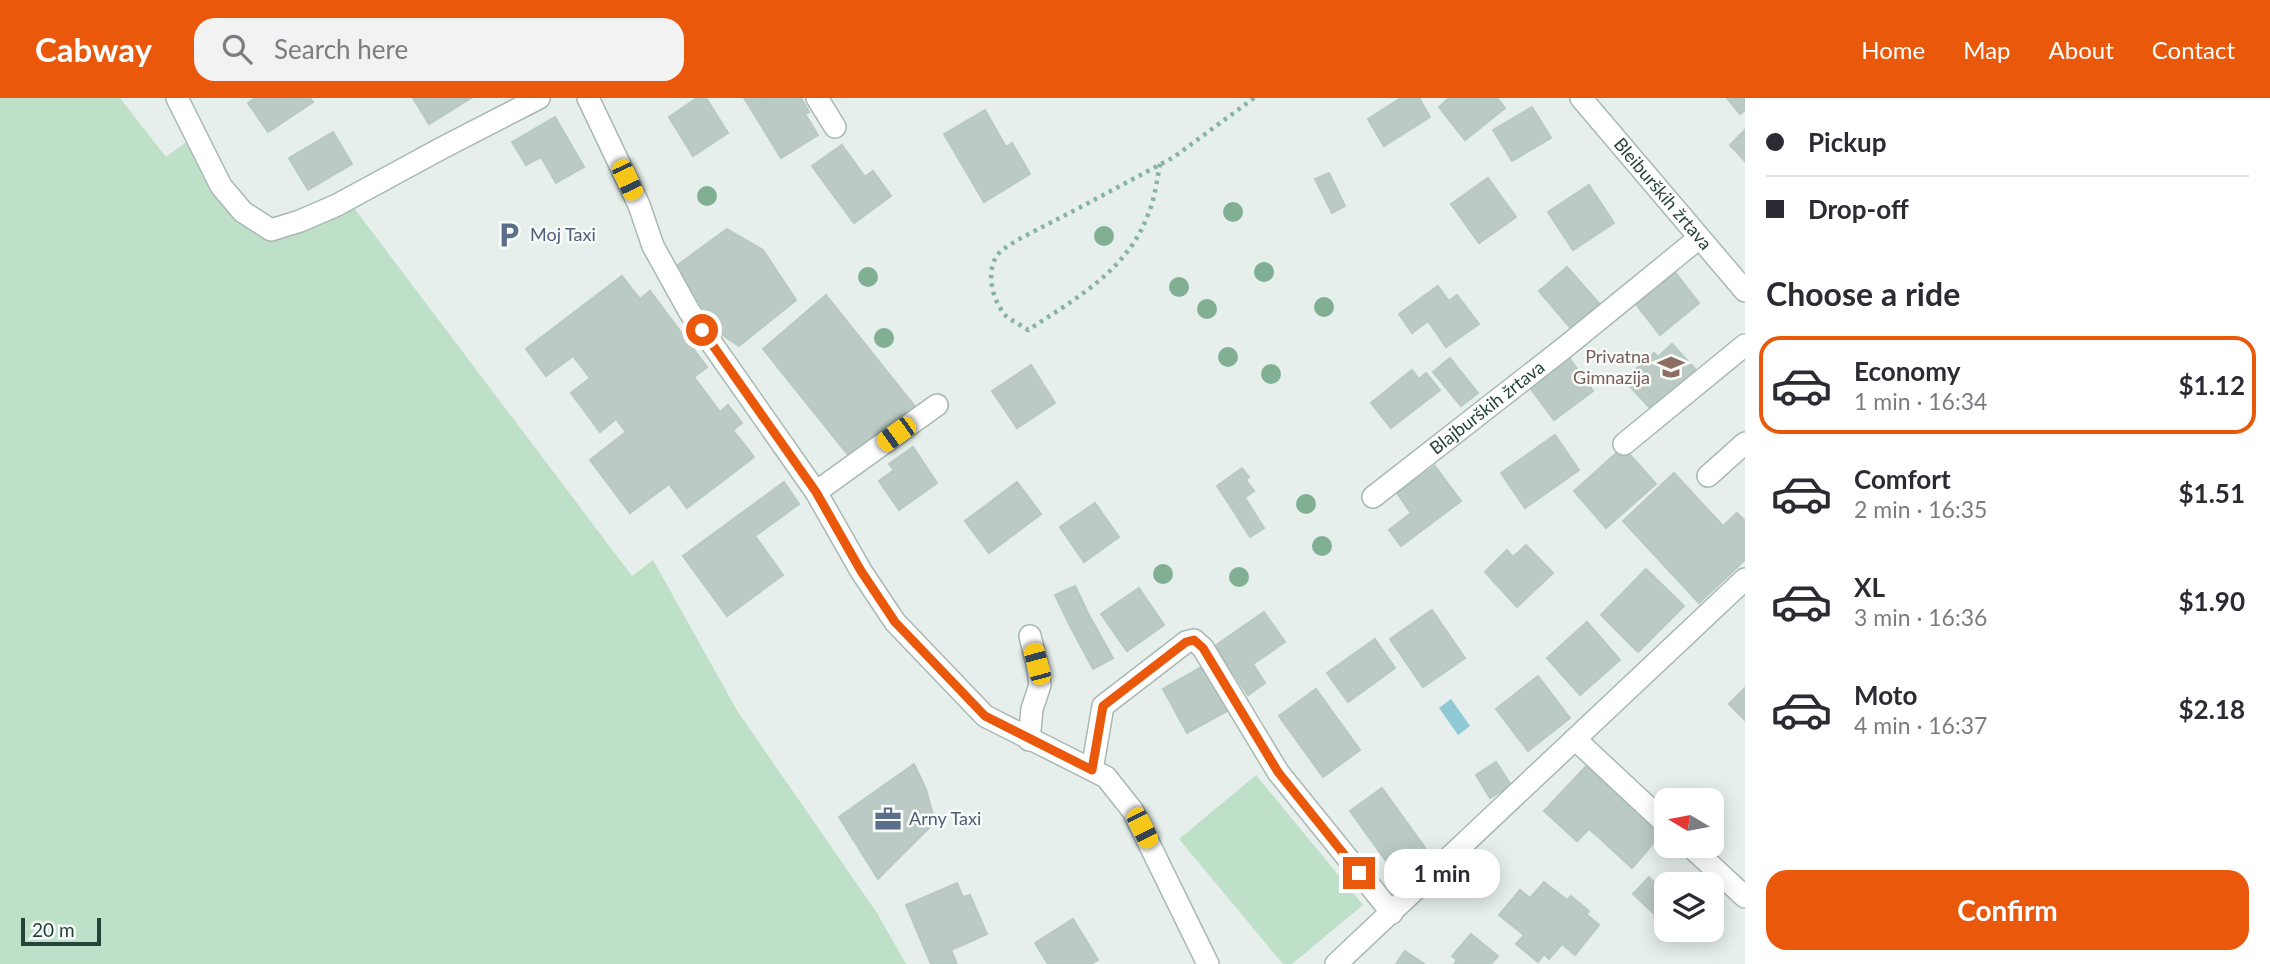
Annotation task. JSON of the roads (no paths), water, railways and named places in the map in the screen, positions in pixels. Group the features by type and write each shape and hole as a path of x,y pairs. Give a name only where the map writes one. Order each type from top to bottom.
{"street":[{"path":"177,98 221,186 243,212 271,230 337,205 498,107 539,98"},
{"path":"588,98 639,205 653,246 689,311 816,492 861,571 895,622 985,716 1106,777 1133,811 1208,964"},
{"path":"817,98 835,127"},
{"name":"Bleiburških žrtava","path":"1581,98 1745,292"},
{"name":"Blajburških žrtava","path":"1373,497 1564,348 1699,238"},
{"path":"1624,444 1745,345"},
{"path":"816,492 936,405"},
{"path":"1708,476 1745,443"},
{"path":"1336,964 1745,579"},
{"path":"1029,740 1032,709 1040,685 1030,636"},
{"path":"1092,770 1103,706 1186,642 1194,640 1203,648 1278,772 1392,913"},
{"path":"1575,739 1654,813"},
{"path":"1703,858 1745,897"}],"water":[{"path":"1451,699 1470,726 1458,735 1439,708"}],"place":[{"name":"Moj Taxi","path":"509,235"},
{"name":"Privatna Gimnazija","path":"1671,367"},
{"name":"Arny Taxi","path":"888,819"}]}
